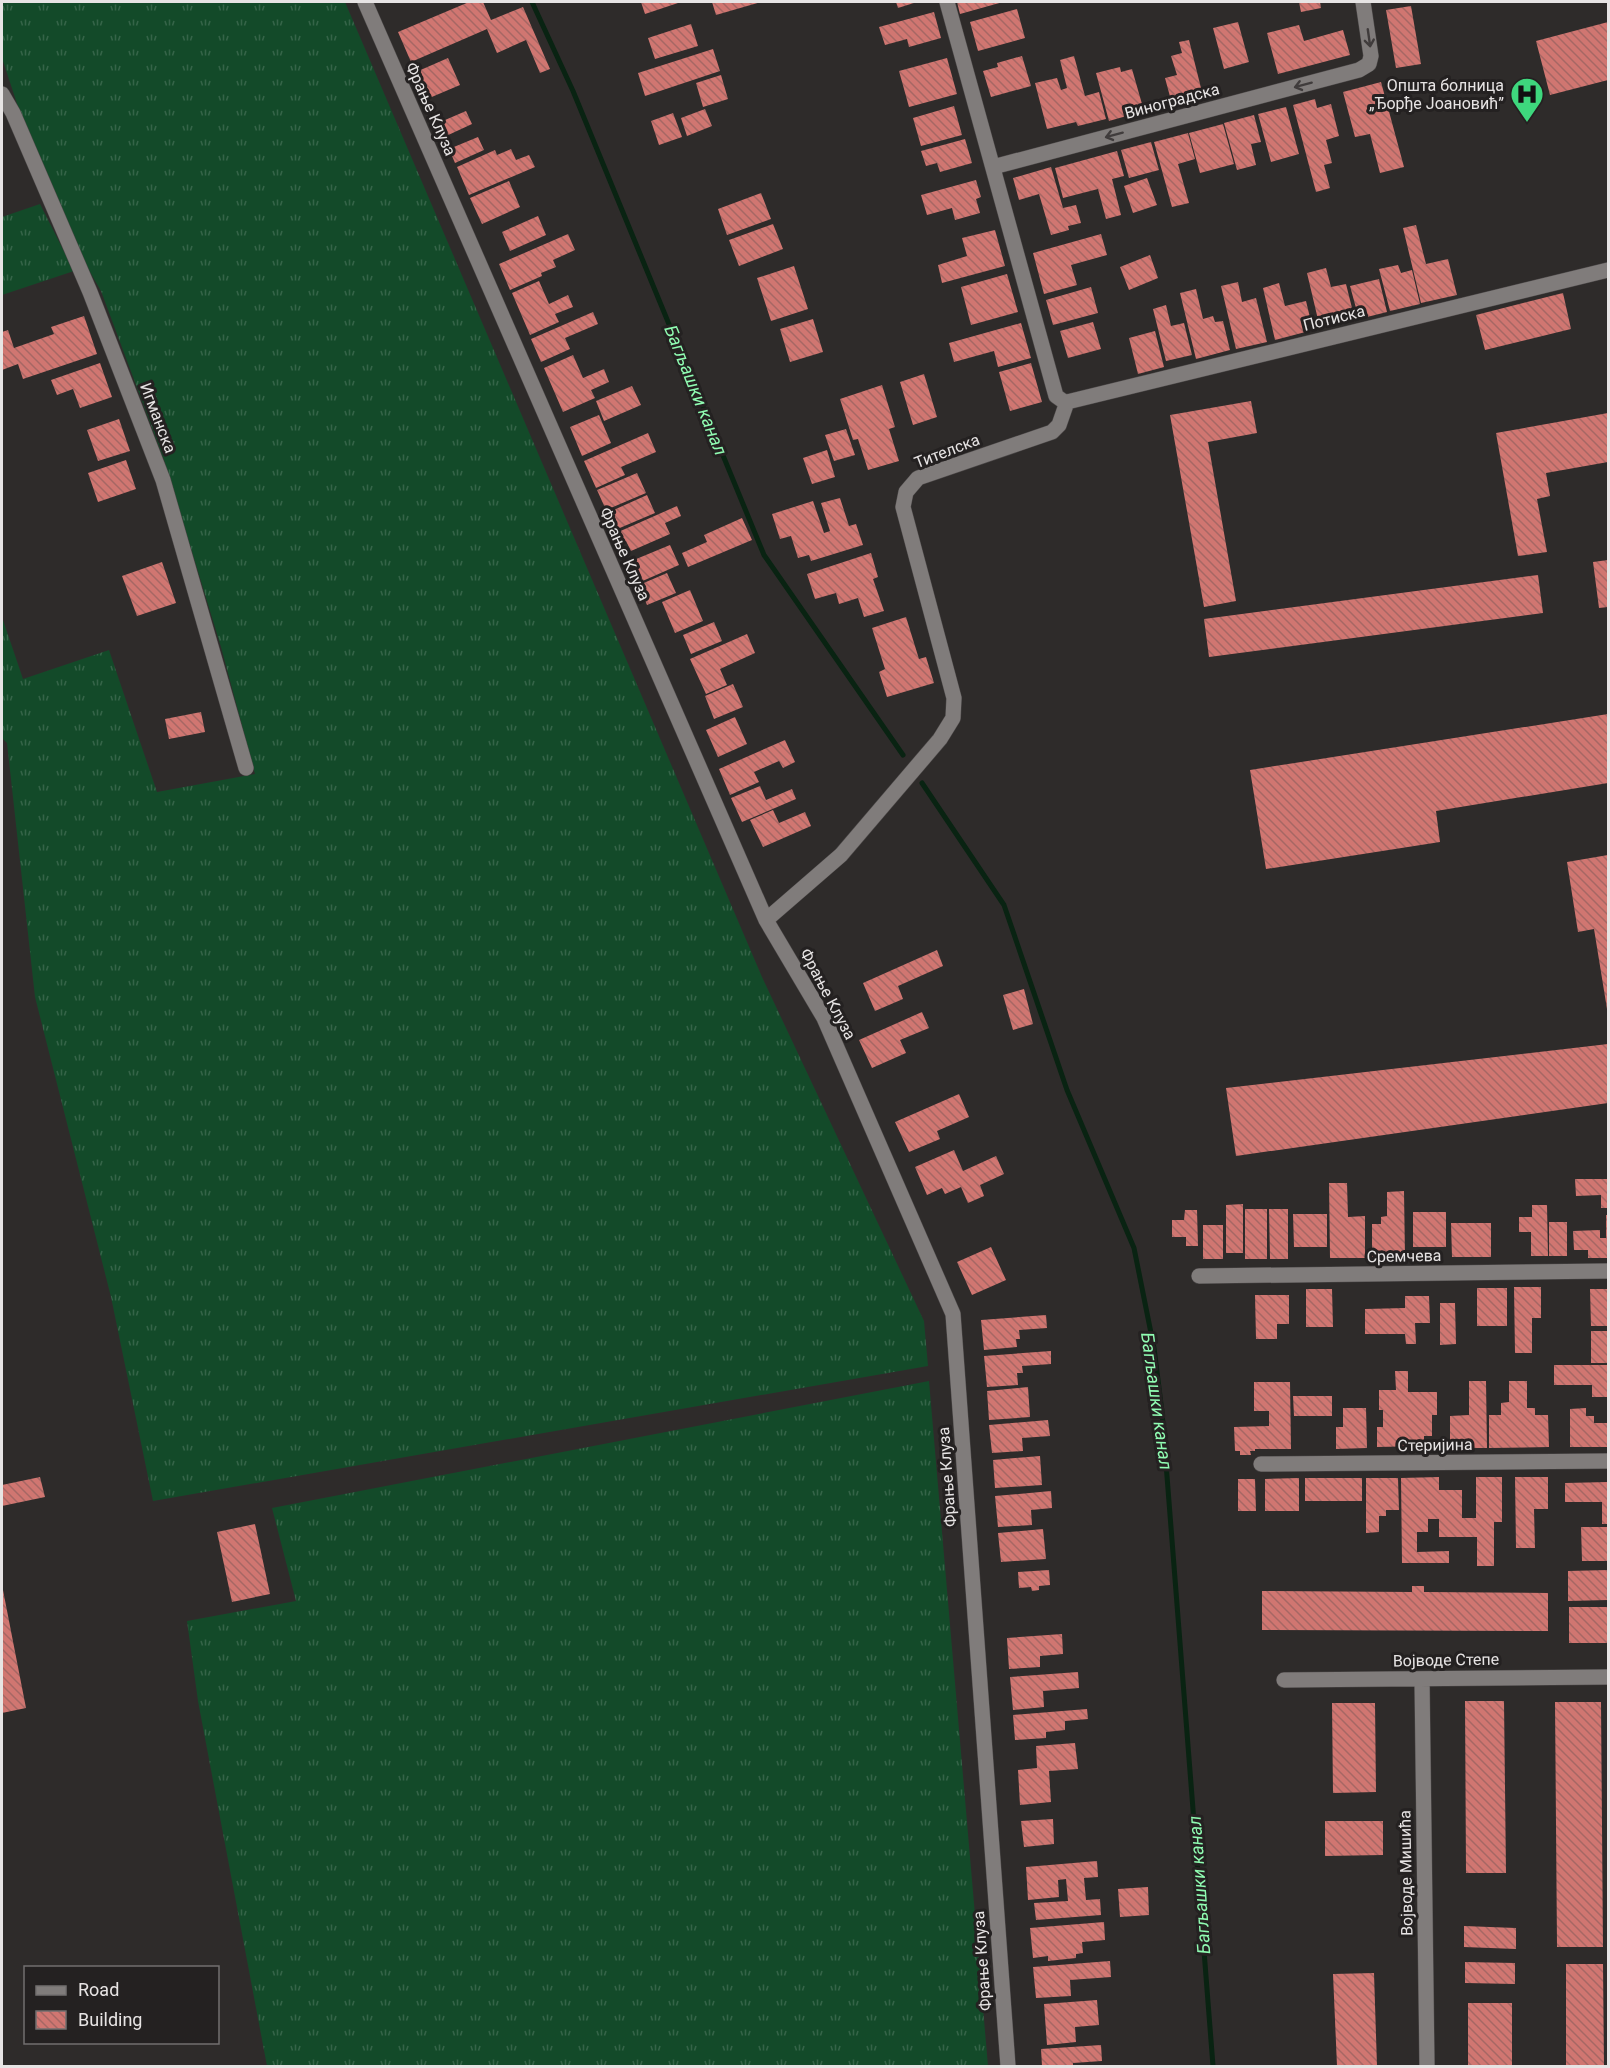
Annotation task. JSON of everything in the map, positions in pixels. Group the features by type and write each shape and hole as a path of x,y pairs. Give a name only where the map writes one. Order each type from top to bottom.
{"street":[{"name":"Фрање Клуза","path":"365,2 766,920 824,1018 953,1314 1008,2067"},
{"path":"946,2 1056,396 1063,402 1067,402"},
{"name":"Виноградска","path":"993,167 1359,70 1369,63 1371,56 1363,2"},
{"name":"Игманска","path":"2,94 13,112 90,292 163,480 246,768"},
{"name":"Потиска","path":"1067,402 1608,270"},
{"name":"Тителска","path":"766,920 841,855 940,739 953,718 954,698 903,507 906,492 918,478 1052,432 1059,425 1067,402"},
{"name":"Сремчева","path":"1199,1276 1608,1272"},
{"name":"Стеријина","path":"1261,1464 1608,1461"},
{"name":"Војводе Степе","path":"1284,1680 1608,1677"},
{"name":"Војводе Мишића","path":"1422,1678 1427,2067"}],"green space":[{"path":"2,2 345,2 762,977 924,1321 928,1366 153,1501 111,1297 35,997 7,743 2,738 2,617 23,679 109,650 157,792 255,774 221,647 164,460 101,291 49,201 2,58"},
{"path":"40,204 74,271 2,295 2,217"},
{"path":"929,1381 988,2066 267,2066 198,1701 187,1621 296,1601 272,1508"}],"building":[{"path":"469,2 483,2 491,20 523,7 550,69 540,73 526,40 497,53 487,29 411,62 398,32"},
{"path":"641,2 681,2 645,14"},
{"path":"712,2 761,2 716,15"},
{"path":"896,2 917,2 898,8"},
{"path":"957,2 1003,2 960,14"},
{"path":"1299,2 1320,2 1321,8 1301,12"},
{"path":"1411,6 1421,64 1396,68 1386,10"},
{"path":"1017,9 1025,38 978,51 970,22"},
{"path":"934,12 941,38 909,47 907,39 885,45 879,27"},
{"path":"1238,22 1249,62 1224,69 1213,28"},
{"path":"1608,22 1608,80 1550,95 1536,41"},
{"path":"691,24 698,46 655,59 648,38"},
{"path":"1299,25 1304,41 1343,30 1350,55 1278,74 1267,33"},
{"path":"1189,40 1203,96 1172,104 1165,78 1177,75 1171,56 1182,53 1179,42"},
{"path":"713,49 720,71 645,96 638,73"},
{"path":"1022,56 1031,86 991,97 983,71 998,67 997,63"},
{"path":"1074,56 1085,96 1099,92 1106,119 1078,126 1076,122 1047,129 1035,83 1057,78 1061,90 1067,88 1060,60"},
{"path":"448,58 460,85 427,99 416,72"},
{"path":"947,58 957,94 909,107 899,71"},
{"path":"1120,67 1121,72 1132,69 1144,111 1109,121 1096,73"},
{"path":"721,75 728,99 703,107 696,83"},
{"path":"1381,82 1404,167 1380,173 1370,134 1355,137 1343,92"},
{"path":"1315,99 1317,108 1331,104 1339,136 1326,140 1332,163 1324,165 1330,188 1316,192 1293,105"},
{"path":"954,106 962,135 921,146 913,118"},
{"path":"1286,107 1299,154 1271,162 1258,114"},
{"path":"705,109 712,126 687,136 681,118"},
{"path":"466,111 472,124 444,137 438,123"},
{"path":"673,113 682,137 659,145 651,121"},
{"path":"1254,115 1261,142 1251,144 1256,165 1237,170 1224,123"},
{"path":"1223,124 1234,164 1200,173 1189,133"},
{"path":"1188,133 1195,159 1178,164 1189,203 1172,207 1154,142"},
{"path":"478,137 484,150 455,163 449,149"},
{"path":"965,139 972,163 940,172 937,163 926,166 921,151"},
{"path":"1151,142 1159,170 1129,178 1121,150"},
{"path":"511,149 516,160 529,155 535,167 469,195 457,167 495,150 497,155"},
{"path":"1117,151 1124,176 1112,179 1121,215 1106,219 1098,189 1063,198 1055,168"},
{"path":"1051,167 1063,208 1076,205 1081,223 1068,226 1069,230 1051,235 1039,194 1019,200 1013,178"},
{"path":"1147,178 1157,205 1133,213 1124,186"},
{"path":"976,180 981,197 976,199 980,213 955,220 952,208 927,215 921,195"},
{"path":"509,181 520,207 482,224 470,198"},
{"path":"761,193 771,219 727,235 718,209"},
{"path":"538,216 546,235 510,251 502,232"},
{"path":"773,224 783,249 739,266 729,240"},
{"path":"1416,225 1426,264 1448,259 1457,295 1421,303 1403,228"},
{"path":"995,230 1005,266 942,283 938,265 967,256 962,238"},
{"path":"568,234 575,250 553,260 556,267 541,273 542,276 510,290 499,264"},
{"path":"1101,234 1107,255 1071,265 1077,285 1044,294 1033,253"},
{"path":"1150,255 1158,278 1129,290 1120,267"},
{"path":"1398,265 1401,273 1412,270 1420,304 1390,311 1379,269"},
{"path":"794,266 808,309 771,321 757,278"},
{"path":"1326,268 1331,287 1346,284 1355,320 1320,328 1307,273"},
{"path":"1007,274 1018,312 971,325 961,287"},
{"path":"1379,279 1387,312 1359,319 1350,286"},
{"path":"539,281 549,304 568,295 573,307 555,314 559,322 530,335 512,293"},
{"path":"1238,282 1242,302 1256,298 1267,342 1236,349 1221,286"},
{"path":"1279,283 1285,306 1306,301 1313,330 1275,340 1263,288"},
{"path":"1091,287 1098,313 1053,325 1046,300"},
{"path":"1196,289 1203,319 1213,316 1215,322 1223,321 1230,350 1196,359 1180,293"},
{"path":"1563,293 1571,329 1485,350 1476,315"},
{"path":"1166,305 1171,326 1184,323 1192,355 1166,361 1153,309"},
{"path":"593,312 598,324 565,338 570,349 541,362 531,339"},
{"path":"84,316 97,354 23,379 18,364 2,370 2,332 8,330 14,348 54,334 51,327"},
{"path":"813,319 823,352 790,362 780,329"},
{"path":"1093,322 1101,349 1068,358 1060,331"},
{"path":"1021,323 1031,358 998,367 994,351 954,362 949,343"},
{"path":"1155,331 1164,367 1138,374 1129,338"},
{"path":"573,355 583,378 604,369 609,382 591,390 595,398 563,412 544,368"},
{"path":"100,363 112,397 80,408 73,389 57,395 51,380"},
{"path":"1031,363 1042,402 1010,411 999,372"},
{"path":"924,374 937,417 913,425 900,382"},
{"path":"882,385 895,427 889,429 899,461 868,470 858,439 853,440 840,399"},
{"path":"632,386 641,405 604,421 596,401"},
{"path":"1251,401 1257,433 1208,442 1236,601 1204,607 1170,415"},
{"path":"1608,413 1608,462 1546,473 1550,496 1537,499 1547,552 1518,556 1496,433"},
{"path":"599,415 611,443 582,456 570,427"},
{"path":"119,419 130,451 98,461 87,430"},
{"path":"846,429 855,455 834,461 825,435"},
{"path":"648,433 656,452 621,467 625,475 596,488 584,461"},
{"path":"827,450 835,477 812,484 803,458"},
{"path":"126,460 136,489 98,502 88,473"},
{"path":"637,473 646,493 606,510 597,490"},
{"path":"647,495 655,513 615,530 607,513"},
{"path":"840,498 849,526 856,524 863,545 811,561 809,555 798,558 791,536 780,539 772,514 813,501 824,533 830,531 821,503"},
{"path":"677,506 681,516 665,523 670,534 631,551 626,541 621,543 616,533"},
{"path":"742,518 752,540 688,567 682,553 707,542 704,535"},
{"path":"670,545 679,565 638,583 629,562"},
{"path":"871,553 878,577 873,579 884,611 864,617 858,598 839,604 836,593 815,599 807,574"},
{"path":"1608,560 1608,607 1599,608 1593,562"},
{"path":"162,562 176,603 137,616 122,576"},
{"path":"667,573 676,593 647,605 639,585"},
{"path":"1538,575 1543,613 1209,657 1204,619"},
{"path":"690,590 703,621 675,633 662,602"},
{"path":"906,617 919,659 926,657 934,683 887,697 879,672 885,669 872,628"},
{"path":"714,622 722,641 691,654 683,635"},
{"path":"747,634 755,653 720,669 727,685 706,694 690,659"},
{"path":"733,684 743,707 714,719 705,696"},
{"path":"201,712 205,732 169,739 165,719"},
{"path":"1608,714 1608,783 1436,811 1440,842 1266,869 1250,770"},
{"path":"735,717 747,744 718,757 706,730"},
{"path":"785,740 795,762 783,768 779,761 754,772 759,782 730,795 719,769"},
{"path":"760,786 766,800 792,789 796,799 742,822 731,798"},
{"path":"773,810 779,823 805,812 811,826 763,847 750,820"},
{"path":"1608,855 1607,1009 1594,929 1578,932 1567,862"},
{"path":"937,950 943,966 898,986 903,999 875,1011 863,983"},
{"path":"1024,989 1033,1024 1013,1030 1003,995"},
{"path":"922,1012 929,1028 900,1040 906,1053 872,1068 859,1040"},
{"path":"1608,1044 1608,1103 1236,1156 1226,1088"},
{"path":"959,1094 969,1117 937,1131 940,1139 909,1152 895,1122"},
{"path":"954,1150 963,1171 996,1156 1004,1174 980,1185 984,1196 968,1203 961,1187 945,1194 942,1188 927,1195 915,1167"},
{"path":"1575,1179 1608,1179 1608,1208 1601,1208 1601,1195 1576,1196"},
{"path":"1329,1183 1347,1183 1348,1217 1365,1216 1365,1258 1330,1258"},
{"path":"1404,1191 1405,1257 1372,1257 1372,1224 1381,1224 1381,1217 1387,1216 1387,1192"},
{"path":"1243,1204 1243,1253 1226,1253 1226,1205"},
{"path":"1532,1205 1547,1205 1548,1256 1531,1256 1531,1232 1519,1232 1519,1217 1532,1217"},
{"path":"1245,1209 1267,1209 1267,1259 1245,1259"},
{"path":"1269,1209 1288,1209 1288,1259 1270,1259"},
{"path":"1185,1210 1197,1210 1198,1246 1186,1246 1186,1237 1172,1237 1172,1220 1184,1220"},
{"path":"1413,1212 1446,1212 1446,1247 1413,1247"},
{"path":"1293,1214 1327,1214 1327,1247 1294,1247"},
{"path":"1606,1215 1608,1215 1608,1258 1588,1258 1588,1250 1574,1250 1573,1231 1600,1230 1600,1238 1606,1238"},
{"path":"1549,1222 1567,1222 1567,1256 1549,1256"},
{"path":"1451,1223 1491,1223 1491,1257 1452,1257"},
{"path":"1203,1225 1223,1225 1223,1259 1203,1259"},
{"path":"991,1247 1006,1280 972,1295 957,1262"},
{"path":"1514,1287 1541,1287 1541,1318 1532,1318 1532,1353 1515,1353"},
{"path":"1477,1288 1507,1288 1507,1326 1477,1326"},
{"path":"1306,1289 1332,1289 1333,1327 1306,1327"},
{"path":"1590,1289 1608,1289 1608,1326 1591,1326"},
{"path":"1255,1295 1289,1295 1289,1324 1277,1324 1277,1339 1256,1339"},
{"path":"1405,1296 1429,1296 1430,1323 1415,1323 1416,1344 1406,1344 1405,1334 1365,1334 1365,1309 1405,1308"},
{"path":"1440,1303 1455,1303 1456,1344 1440,1345"},
{"path":"1046,1315 1047,1328 1019,1330 1020,1339 1016,1339 1017,1347 984,1350 981,1320"},
{"path":"1591,1331 1608,1331 1608,1363 1591,1363"},
{"path":"1051,1351 1051,1364 1022,1366 1023,1373 1017,1373 1018,1385 987,1387 984,1356"},
{"path":"1554,1365 1608,1365 1608,1397 1592,1397 1592,1385 1554,1385"},
{"path":"1395,1371 1408,1371 1408,1392 1437,1392 1437,1415 1432,1415 1432,1436 1424,1436 1424,1446 1377,1447 1377,1427 1383,1427 1383,1410 1379,1410 1379,1390 1396,1390"},
{"path":"1469,1381 1486,1381 1487,1448 1450,1448 1450,1416 1469,1415"},
{"path":"1509,1381 1527,1381 1527,1408 1535,1408 1535,1415 1548,1415 1549,1447 1489,1448 1489,1415 1501,1415 1501,1403 1509,1402"},
{"path":"1254,1382 1290,1382 1291,1449 1255,1449 1255,1451 1250,1451 1251,1455 1240,1455 1240,1451 1235,1451 1234,1427 1269,1426 1269,1411 1254,1411"},
{"path":"1028,1387 1030,1417 989,1420 987,1391"},
{"path":"1293,1396 1332,1396 1332,1416 1294,1416"},
{"path":"1343,1408 1366,1408 1367,1448 1336,1449 1336,1427 1343,1427"},
{"path":"1586,1408 1586,1416 1594,1416 1594,1423 1608,1423 1608,1447 1570,1447 1570,1409"},
{"path":"1048,1420 1050,1436 1022,1438 1023,1451 992,1453 989,1425"},
{"path":"1040,1456 1042,1485 995,1488 993,1460"},
{"path":"40,1477 45,1497 2,1506 2,1485"},
{"path":"1439,1477 1439,1490 1462,1490 1462,1518 1476,1518 1476,1477 1502,1477 1502,1522 1494,1522 1494,1566 1477,1566 1477,1537 1439,1537 1439,1519 1428,1519 1428,1532 1417,1532 1417,1552 1449,1551 1449,1563 1402,1563 1401,1478"},
{"path":"1515,1477 1548,1477 1548,1509 1534,1509 1535,1548 1516,1548"},
{"path":"1299,1478 1299,1511 1265,1511 1265,1479"},
{"path":"1305,1478 1362,1478 1362,1501 1305,1501"},
{"path":"1366,1478 1398,1478 1399,1510 1386,1510 1386,1516 1379,1516 1379,1532 1366,1533"},
{"path":"1238,1479 1255,1479 1256,1511 1238,1511"},
{"path":"1608,1482 1608,1524 1602,1524 1602,1502 1565,1502 1565,1483"},
{"path":"1051,1491 1052,1508 1031,1510 1032,1525 998,1527 995,1496"},
{"path":"255,1524 270,1594 232,1602 217,1532"},
{"path":"1581,1527 1608,1527 1608,1561 1582,1561"},
{"path":"1043,1529 1046,1559 1001,1562 998,1533"},
{"path":"1049,1570 1050,1585 1039,1586 1039,1590 1032,1591 1031,1587 1019,1588 1018,1572"},
{"path":"1608,1570 1608,1600 1568,1601 1568,1571"},
{"path":"2,1585 26,1708 2,1713"},
{"path":"1412,1586 1424,1586 1424,1592 1548,1593 1548,1631 1262,1630 1262,1591 1412,1592"},
{"path":"1569,1607 1608,1607 1608,1643 1569,1643"},
{"path":"1062,1634 1063,1654 1040,1656 1040,1667 1009,1669 1007,1638"},
{"path":"1078,1672 1079,1688 1043,1691 1044,1707 1013,1710 1010,1677"},
{"path":"1465,1701 1504,1701 1506,1873 1466,1873"},
{"path":"1555,1702 1601,1702 1603,1947 1557,1947"},
{"path":"1332,1703 1375,1703 1376,1792 1333,1793"},
{"path":"1087,1709 1088,1719 1065,1721 1065,1730 1046,1732 1046,1738 1015,1740 1013,1715"},
{"path":"1075,1743 1078,1769 1049,1771 1051,1802 1020,1805 1018,1770 1037,1768 1036,1746"},
{"path":"1053,1819 1054,1844 1024,1847 1021,1821"},
{"path":"1325,1821 1383,1821 1383,1855 1325,1856"},
{"path":"1097,1861 1098,1877 1084,1878 1086,1900 1100,1899 1101,1915 1036,1920 1034,1903 1068,1901 1066,1879 1058,1880 1059,1897 1028,1900 1026,1867"},
{"path":"1148,1887 1149,1915 1120,1917 1118,1889"},
{"path":"1104,1922 1105,1940 1082,1942 1083,1953 1076,1954 1076,1958 1048,1961 1048,1956 1033,1958 1030,1928"},
{"path":"1464,1926 1516,1928 1516,1949 1464,1947"},
{"path":"1110,1961 1111,1977 1070,1980 1071,1996 1036,1998 1033,1967"},
{"path":"1465,1962 1515,1963 1515,1984 1465,1983"},
{"path":"1566,1964 1603,1964 1604,2066 1566,2066"},
{"path":"1374,1973 1377,2066 1337,2066 1333,1974"},
{"path":"1097,2000 1099,2025 1075,2027 1076,2042 1047,2045 1044,2004"},
{"path":"1468,2003 1512,2003 1512,2066 1468,2066"},
{"path":"1101,2045 1102,2061 1073,2063 1073,2066 1042,2066 1041,2049"}],"waterway":[{"name":"Багљашки канал","path":"532,2 573,91 764,555 903,755"},
{"name":"Багљашки канал","path":"922,783 1004,905 1067,1090 1134,1248 1154,1348 1162,1412 1213,2066"}],"place":[{"name":"Општа болница „Ђорђе Јоановић”","path":"1527,123"}]}
